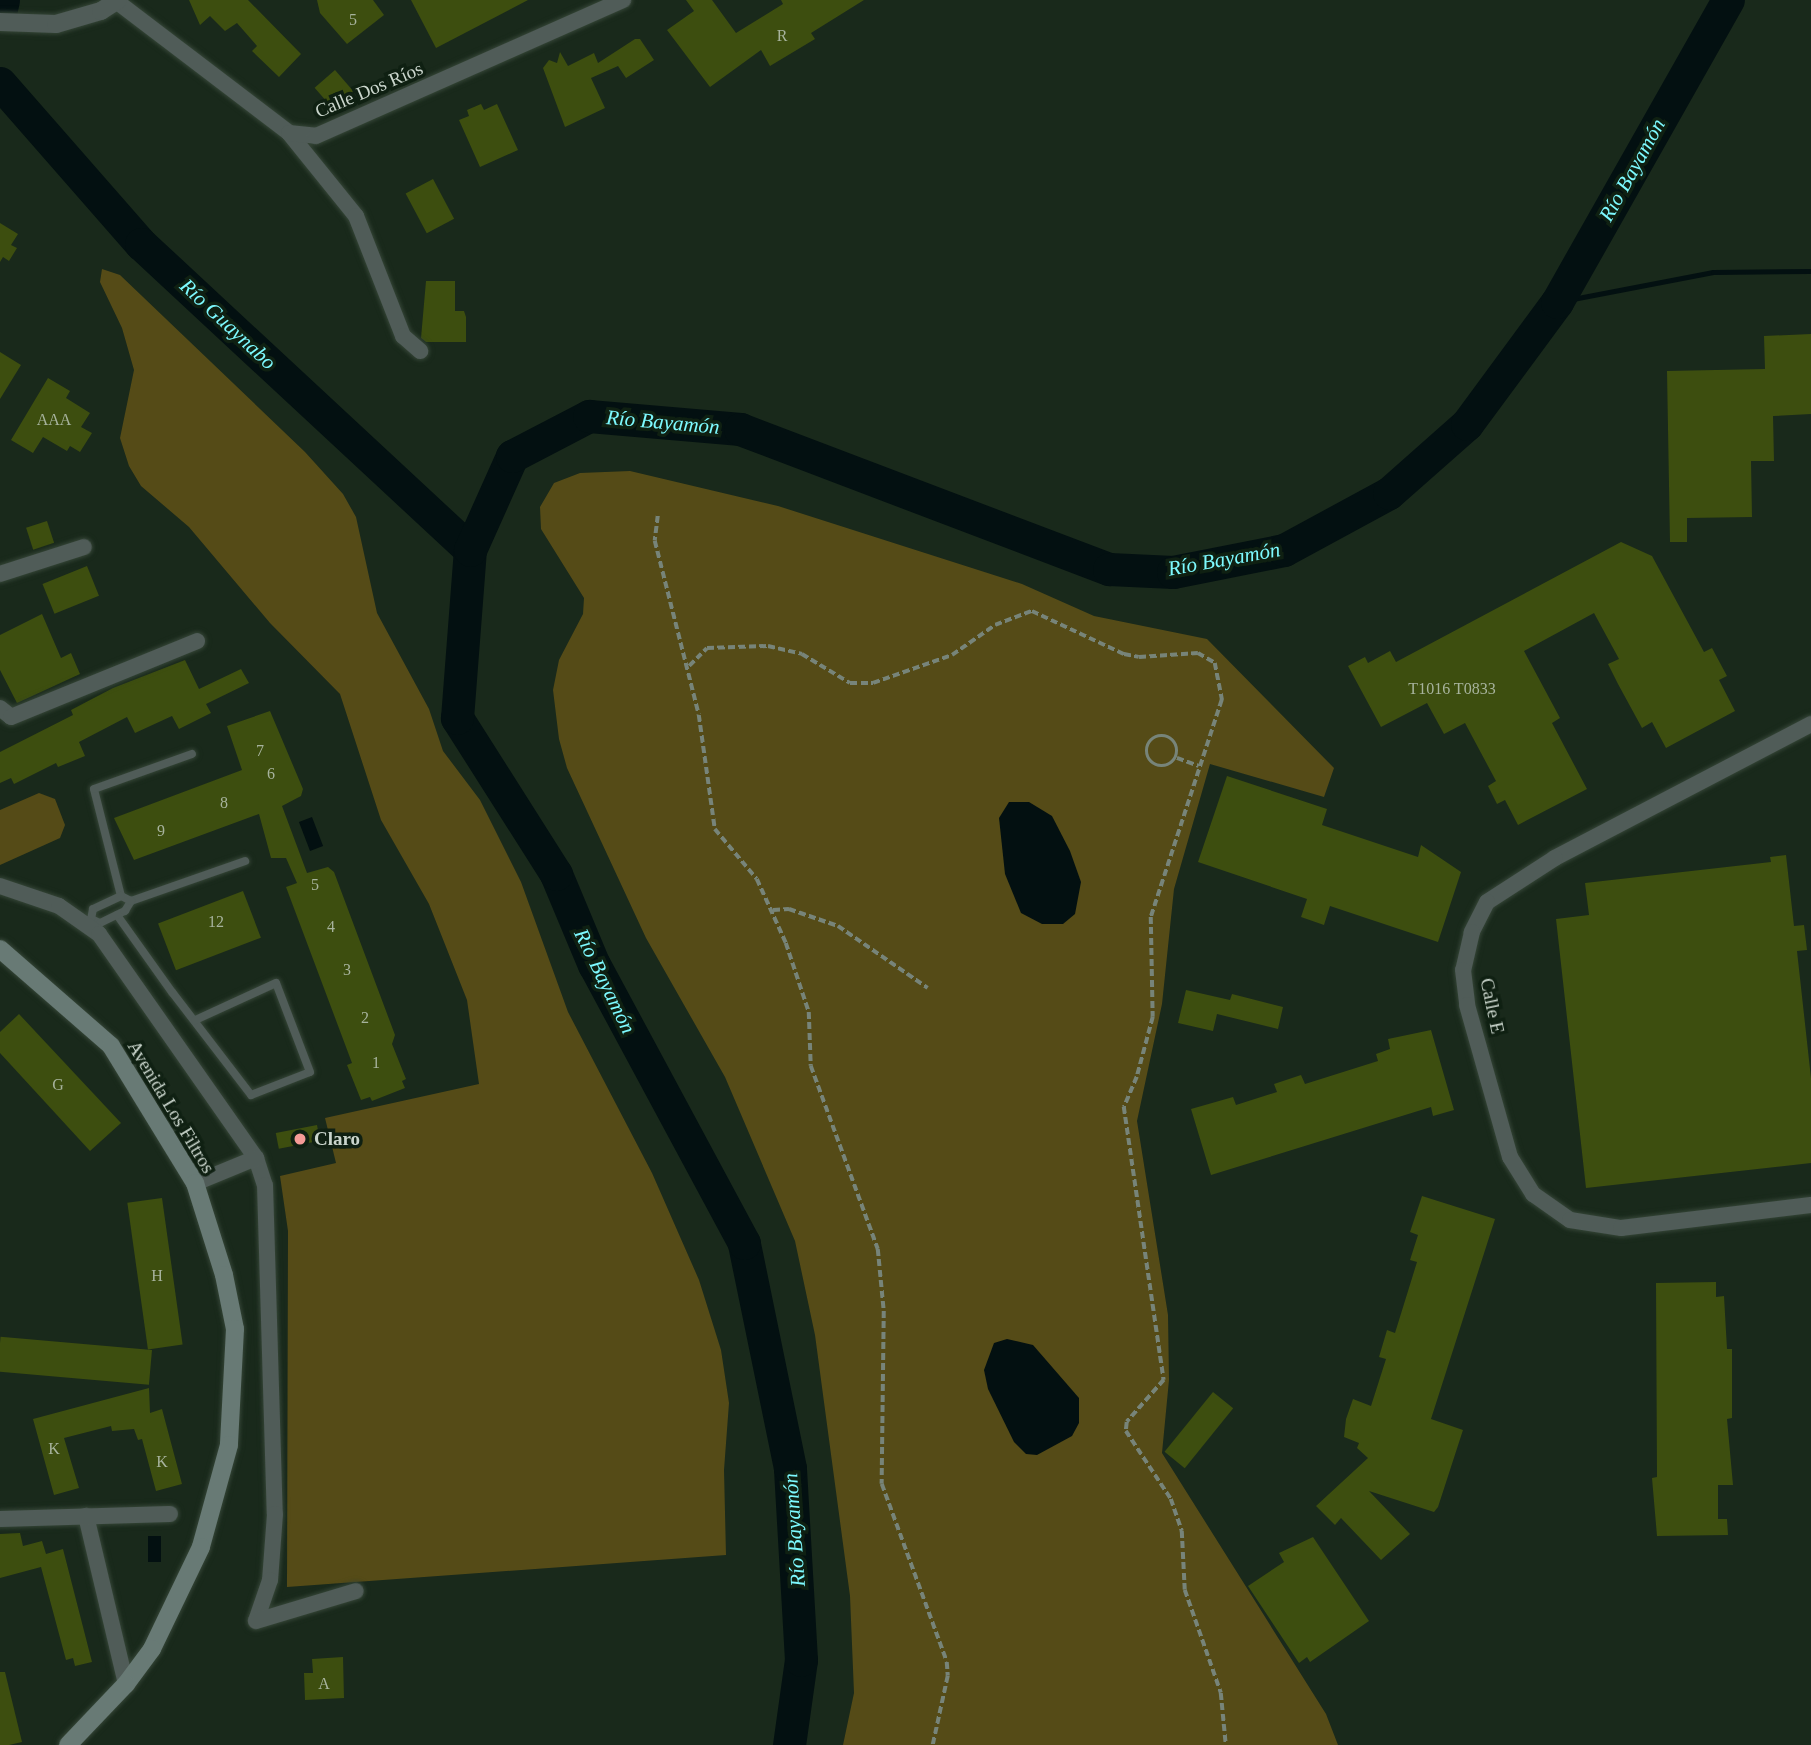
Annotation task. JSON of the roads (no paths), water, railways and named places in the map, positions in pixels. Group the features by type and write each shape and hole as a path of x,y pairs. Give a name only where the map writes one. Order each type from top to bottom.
{"main road":[{"name":"Avenida Los Filtros","path":"0,949 111,1046 195,1183 224,1275 234,1329 229,1445 213,1516 201,1547 174,1609 127,1684 68,1745"}],"street":[{"name":"Calle Dos Ríos","path":"289,133 316,136 623,0"},
{"path":"0,22 56,24 102,11 117,1 289,133 356,216 402,336 419,351"},
{"path":"0,574 84,547"},
{"path":"0,708 11,717 197,641"},
{"name":"Calle E","path":"1811,724 1555,859 1487,902 1472,932 1463,970 1468,1005 1510,1157 1533,1194 1570,1220 1620,1228 1811,1205"},
{"path":"0,886 59,906 87,920 256,1158 264,1185 275,1514 270,1580 256,1621 356,1591"},
{"path":"195,1183 256,1158"},
{"path":"0,1520 170,1514"},
{"path":"86,1516 127,1684"}],"lane":[{"path":"131,901 121,895 94,789 192,754"},
{"path":"121,895 93,909 87,920 100,923 117,915 131,901 245,861"},
{"path":"117,915 195,1020 251,1095 310,1072 276,983 195,1020"}],"waterway":[{"name":"Río Guaynabo","path":"0,13 3,0"},
{"name":"Río Bayamón","path":"789,1745 801,1660 790,1468 744,1243 594,965 556,874 457,718 470,550 512,456 589,416 740,429 1109,569 1173,572 1284,550 1389,493 1467,424 1557,302 1728,0"},
{"name":"Río Guaynabo","path":"0,83 141,244 470,550"},
{"path":"1557,302 1713,272 1811,271"}],"place":[{"name":"Claro","path":"300,1139"}]}
